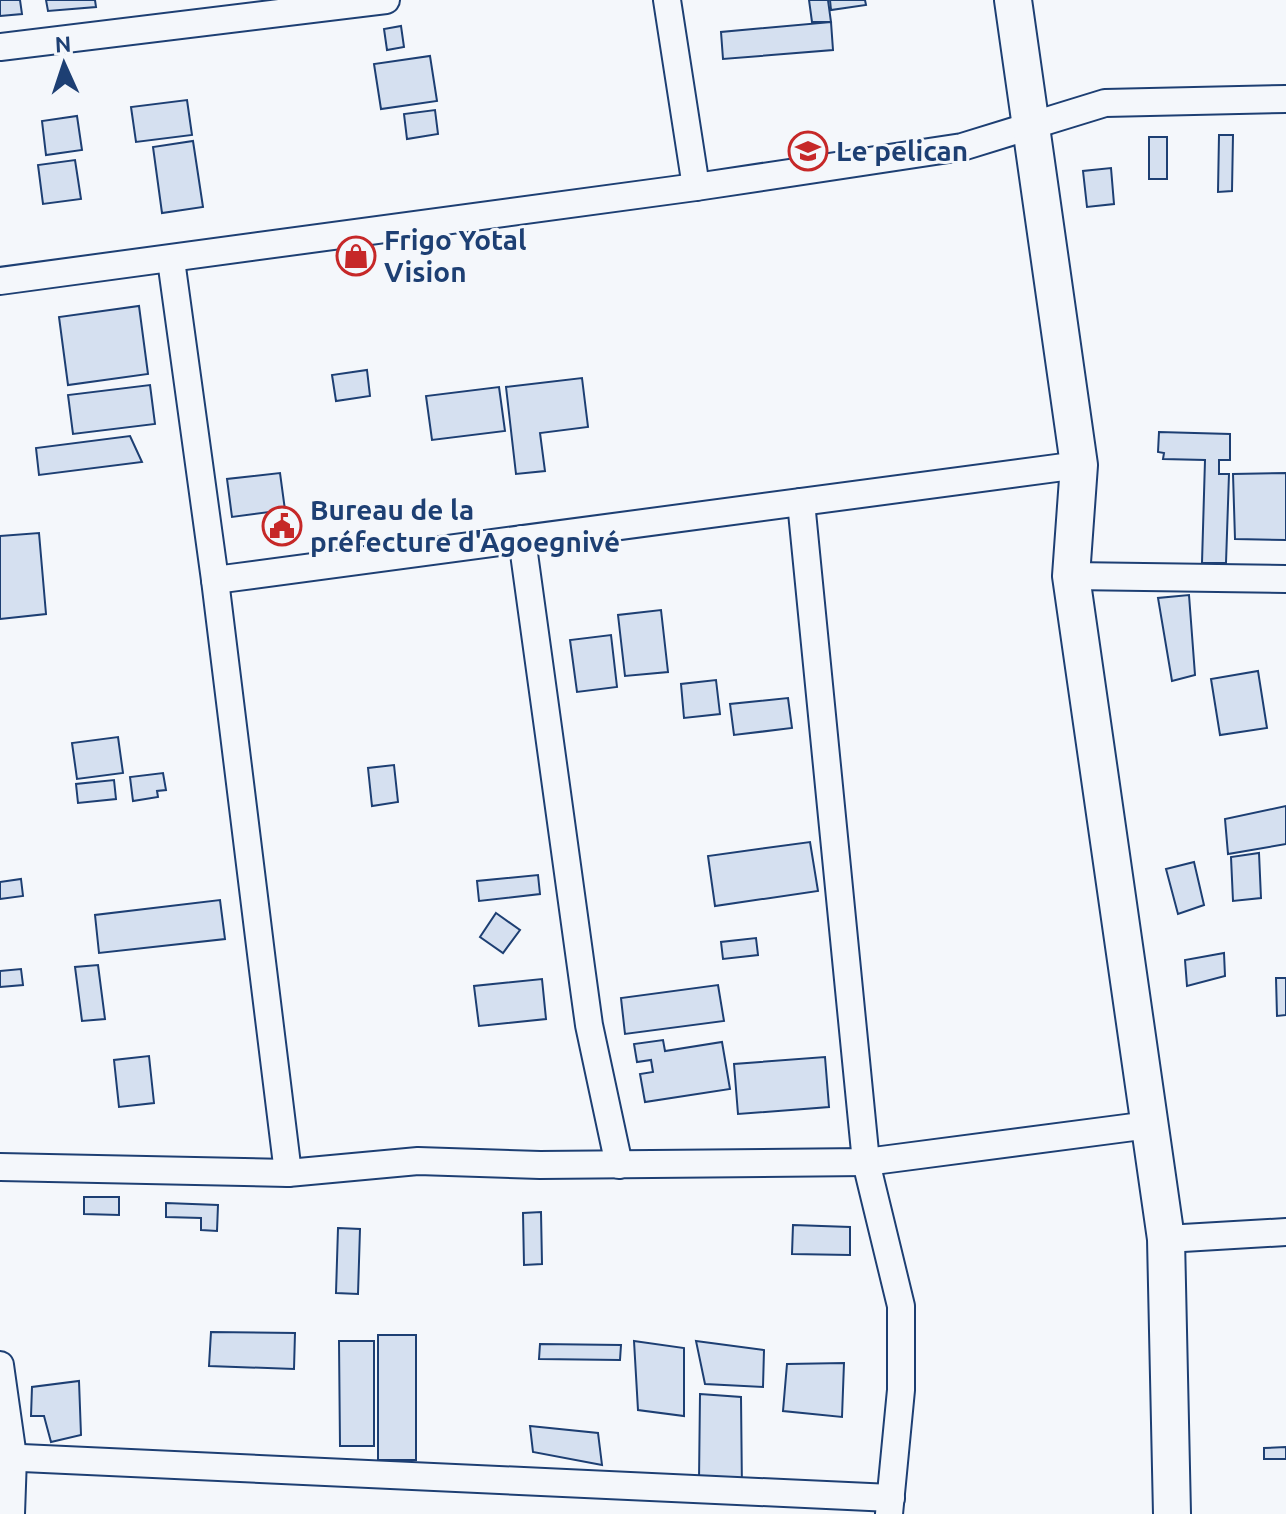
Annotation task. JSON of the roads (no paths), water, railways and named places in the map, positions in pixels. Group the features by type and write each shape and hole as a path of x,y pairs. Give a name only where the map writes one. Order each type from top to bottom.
{"street":[{"path":"0,47 235,10 386,0"},
{"path":"667,0 696,187"},
{"path":"1013,0 1079,465 1071,576 1166,1239 1172,1514"},
{"path":"0,281 696,187 962,147 1105,103 1286,99"},
{"path":"171,260 215,580 288,1173"},
{"path":"215,580 1079,465"},
{"path":"6,1457 890,1506 901,1390 901,1306 866,1162 801,502"},
{"path":"522,539 589,1025 619,1165"},
{"path":"1071,576 1286,579"},
{"path":"0,1167 288,1173 418,1161 619,1165 866,1162 1149,1125"},
{"path":"1166,1239 1286,1232"},
{"path":"0,1365 11,1514"}],"place":[{"name":"Le pelican","path":"808,151"},
{"name":"Frigo Yotal Vision","path":"356,256"},
{"name":"Bureau de la préfecture d'Agoegnivé","path":"282,526"}]}
